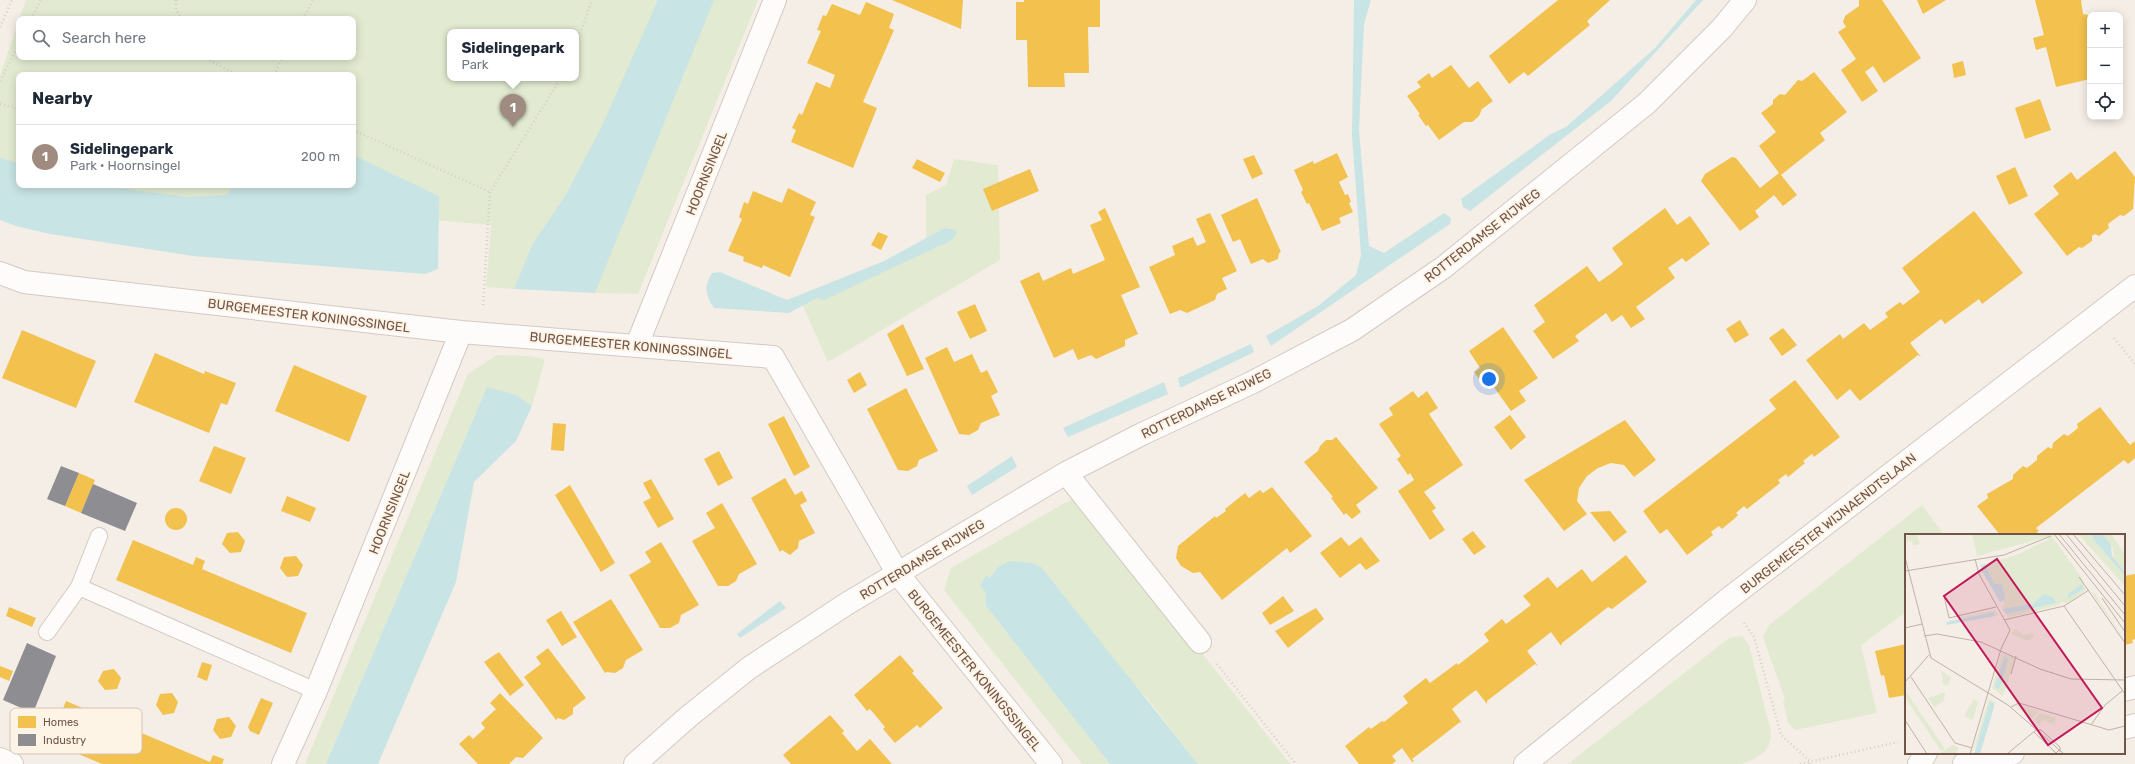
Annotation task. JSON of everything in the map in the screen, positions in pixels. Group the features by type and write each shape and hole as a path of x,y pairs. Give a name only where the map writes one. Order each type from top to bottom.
{"street":[{"name":"HOORNSINGEL","path":"637,345 775,0"},
{"name":"ROTTERDAMSE RIJWEG","path":"635,764 688,717 749,668 848,603 1066,473 1142,434 1251,383 1352,330 1444,267 1647,102 1722,28 1745,0"},
{"name":"BURGEMEESTER KONINGSSINGEL","path":"0,273 24,282 471,333 637,345 772,357 898,574 1051,764"},
{"name":"BURGEMEESTER WIJNAENDTSLAAN","path":"1525,764 1728,600 2135,286"},
{"name":"HOORNSINGEL","path":"284,764 471,333"},
{"path":"1066,473 1200,642"},
{"path":"2125,690 2135,687"},
{"path":"2125,728 2135,725"},
{"path":"1919,764 1925,754"},
{"path":"1964,764 2009,754"},
{"path":"0,759 12,764"}],"lane":[{"path":"47,632 79,587 99,536"},
{"path":"79,587 316,691"}],"path":[{"path":"0,27 12,0"},
{"path":"33,16 41,0"},
{"path":"176,0 176,9 180,16"},
{"path":"305,16 313,0"},
{"path":"579,37 592,0"},
{"path":"0,81 16,50"},
{"path":"210,60 231,72"},
{"path":"276,72 282,60"},
{"path":"471,333 490,192 559,81"},
{"path":"0,104 16,109"},
{"path":"356,131 490,192"},
{"path":"1728,600 1754,637 1781,735 1810,763"},
{"path":"1200,642 1296,764"},
{"path":"1800,764 1810,763 1905,740"}],"green space":[{"path":"26,0 758,0 638,294 595,293 617,236 532,245 514,289 486,287 491,225 63,188 356,188 356,72 16,72 16,182 0,177 0,76 16,29 16,60 356,60 356,16 20,16"},
{"path":"954,159 998,165 1000,260 828,362 799,297 914,254 926,237 926,195 946,185"},
{"path":"497,355 530,356 545,359 532,406 516,395 487,387 326,764 305,764 468,374"},
{"path":"1077,496 1290,764 1198,764 1147,698 997,568 990,578 986,575 980,586 985,590 986,606 1110,764 1082,764 944,590 951,568"},
{"path":"1922,505 1943,534 1905,534 1905,613 1861,645 1877,713 1795,730 1788,723 1783,701 1785,699 1763,637 1769,625"},
{"path":"1742,636 1749,645 1771,732 1769,745 1759,756 1742,764 1568,764 1729,638"}],"water":[{"path":"658,0 714,0 595,293 514,289 532,245 565,196 601,128"},
{"path":"1354,0 1371,0 1364,24 1359,130 1369,246 1384,253 1444,213 1451,218 1450,224 1271,346 1266,336 1318,306 1356,275 1361,255 1352,136"},
{"path":"1696,0 1703,0 1611,101 1470,211 1463,207 1461,199 1551,134 1566,127 1655,48"},
{"path":"356,156 439,196 438,269 425,274 193,256 50,234 16,226 0,220 0,158 16,162 16,188 119,188 187,197 227,195 232,188 356,188"},
{"path":"945,228 955,230 957,233 952,240 824,300 817,298 789,313 714,308 707,295 709,278 712,273 720,272 787,300 884,261"},
{"path":"1251,344 1254,352 1180,388 1178,378"},
{"path":"1164,382 1168,394 1068,437 1063,428"},
{"path":"487,387 516,395 532,406 516,441 474,482 456,582 378,764 326,764"},
{"path":"1012,456 1017,467 972,495 967,486"},
{"path":"1009,561 1032,563 1041,567 1198,764 1110,764 986,606 985,591 980,586 986,575 990,578 997,568"},
{"path":"780,601 786,608 740,638 737,634"}],"building: Homes":[{"path":"892,0 963,0 961,29"},
{"path":"1024,0 1100,0 1100,27 1088,27 1089,73 1064,73 1065,87 1028,87 1027,40 1016,40 1016,2 1024,2"},
{"path":"1558,0 1610,0 1587,21 1590,25 1528,76 1524,72 1509,84 1489,56"},
{"path":"1859,0 1882,0 1921,58 1884,83 1873,66 1865,72 1878,91 1862,102 1841,70 1856,59 1838,32 1846,27 1843,22 1845,16 1859,6"},
{"path":"1917,0 1946,0 1923,14"},
{"path":"2035,0 2082,0 2083,14 2087,15 2087,80 2056,87 2046,47 2036,50 2033,38 2044,35"},
{"path":"866,2 894,14 889,28 894,30 863,102 877,108 853,168 791,142 796,130 792,128 799,113 802,115 816,82 830,88 835,75 807,63 821,31 817,30 823,15 826,16 832,4 860,15"},
{"path":"1963,61 1966,75 1954,78 1952,64"},
{"path":"1451,65 1469,88 1478,81 1493,101 1482,109 1479,116 1472,122 1464,122 1439,140 1428,125 1426,126 1418,115 1420,114 1407,96 1421,87 1417,82 1429,73 1432,78"},
{"path":"1814,72 1847,112 1820,133 1825,140 1781,175 1797,195 1783,206 1774,195 1755,211 1759,217 1740,231 1701,181 1705,174 1732,157 1736,158 1760,188 1779,173 1759,146 1776,132 1761,113 1773,104 1773,100 1780,94 1785,95 1798,80 1802,81"},
{"path":"2040,99 2051,130 2025,139 2015,108"},
{"path":"2115,151 2135,177 2133,209 2124,216 2120,215 2108,224 2109,228 2099,236 2095,234 2092,236 2092,241 2082,248 2079,247 2067,256 2034,214 2059,194 2053,186 2071,172 2077,180"},
{"path":"1337,153 1348,177 1339,182 1345,195 1348,194 1351,202 1349,203 1353,212 1339,218 1341,223 1322,231 1309,203 1307,204 1301,192 1303,190 1294,170 1313,161 1314,164"},
{"path":"1254,155 1263,174 1252,179 1243,159"},
{"path":"917,159 945,173 940,182 912,168"},
{"path":"2015,167 2028,196 2009,205 1996,176"},
{"path":"1030,169 1039,191 992,211 983,189"},
{"path":"788,188 816,202 810,215 815,217 790,277 763,265 762,268 743,261 744,257 728,251 742,219 739,217 744,202 748,204 753,191 782,203"},
{"path":"1257,198 1281,252 1279,253 1278,259 1268,263 1263,259 1251,264 1240,239 1233,242 1221,215"},
{"path":"1105,208 1140,287 1121,295 1138,334 1125,340 1125,346 1096,359 1091,355 1078,360 1073,349 1054,358 1020,281 1039,272 1043,281 1071,268 1073,274 1105,260 1090,225 1102,220 1098,212"},
{"path":"1665,208 1677,225 1690,216 1710,244 1686,262 1682,258 1668,268 1675,278 1636,307 1645,319 1631,328 1622,315 1612,322 1606,313 1575,336 1579,341 1553,359 1533,331 1545,322 1534,305 1587,266 1599,282 1612,273 1623,264 1612,248"},
{"path":"1974,211 2023,273 1982,304 1979,299 1945,324 1941,319 1910,343 1921,357 1918,355 1860,401 1850,389 1837,400 1806,360 1840,334 1843,339 1864,323 1870,330 1888,317 1885,313 1900,302 1903,305 1920,292 1902,268"},
{"path":"1210,213 1237,271 1222,278 1227,289 1217,294 1215,300 1187,313 1180,310 1170,314 1149,267 1175,255 1172,246 1193,237 1197,246 1206,242 1196,219"},
{"path":"878,232 888,236 881,250 871,245"},
{"path":"975,304 987,331 970,339 957,312"},
{"path":"1740,320 1749,335 1735,343 1726,329"},
{"path":"903,324 924,369 907,376 887,334"},
{"path":"1503,327 1538,378 1519,391 1526,401 1511,411 1491,383 1485,387 1474,372 1480,368 1469,351"},
{"path":"1783,328 1797,345 1782,356 1769,338"},
{"path":"22,330 96,361 76,408 2,378"},
{"path":"947,347 954,362 972,354 981,373 987,370 998,392 991,396 1000,415 981,423 978,430 969,435 959,434 925,358"},
{"path":"155,353 204,374 205,371 236,383 227,405 221,403 209,433 134,402"},
{"path":"294,365 367,396 349,442 275,411"},
{"path":"860,372 867,385 854,393 847,380"},
{"path":"1795,380 1840,437 1814,457 1812,454 1803,461 1805,463 1788,477 1786,474 1778,480 1780,483 1747,509 1744,506 1736,513 1738,515 1734,519 1722,529 1719,526 1712,531 1711,532 1713,535 1687,555 1667,529 1660,534 1643,511 1776,409 1769,400"},
{"path":"906,388 938,451 919,460 917,466 908,471 898,470 867,409"},
{"path":"1413,391 1418,398 1427,391 1438,408 1429,414 1463,465 1424,492 1436,508 1432,511 1445,530 1430,540 1398,491 1414,480 1410,473 1408,475 1397,459 1401,456 1379,424 1393,415 1389,408"},
{"path":"2100,407 2130,445 2135,441 2135,458 2128,464 2124,460 2036,528 2039,531 2034,534 1999,534 1977,506 1988,498 1987,494 2013,479 2013,475 2023,466 2027,468 2037,460 2037,456 2048,447 2052,449 2053,443 2064,434 2068,436 2078,428 2077,424"},
{"path":"1510,415 1526,437 1511,450 1494,427"},
{"path":"784,416 810,467 794,476 768,424"},
{"path":"1625,420 1656,460 1634,477 1624,465 1611,463 1598,468 1587,476 1579,488 1577,501 1587,514 1564,531 1524,480"},
{"path":"553,423 566,424 564,451 551,450"},
{"path":"1336,437 1378,488 1356,505 1361,512 1352,519 1346,513 1344,515 1331,498 1333,497 1304,462 1318,451 1320,446 1326,440 1332,440"},
{"path":"214,446 246,458 231,494 199,481"},
{"path":"719,451 733,478 718,486 704,459"},
{"path":"79,473 95,480 81,513 65,506"},
{"path":"785,478 795,495 802,491 807,501 800,505 815,533 799,541 798,548 790,555 782,550 780,552 751,498"},
{"path":"651,479 674,519 658,528 643,502 651,498 643,483"},
{"path":"570,485 615,563 601,572 555,495"},
{"path":"1272,487 1312,536 1290,553 1287,548 1222,600 1200,572 1193,573 1181,566 1176,558 1178,546 1215,516 1216,518 1226,511 1225,509 1245,493 1249,498 1260,490 1263,493"},
{"path":"287,496 316,508 310,522 281,511"},
{"path":"722,503 757,564 739,574 736,581 728,586 718,586 692,541 715,528 706,513"},
{"path":"176,508 180,509 186,515 186,523 180,529 176,530 172,529 166,523 165,519 166,515 172,509"},
{"path":"1610,511 1627,532 1614,542 1590,512"},
{"path":"1473,531 1486,547 1474,555 1462,539"},
{"path":"238,532 245,541 241,552 230,553 222,544 227,533"},
{"path":"1341,537 1349,546 1361,537 1380,561 1366,570 1360,563 1340,578 1320,553"},
{"path":"133,540 193,565 196,557 205,561 202,569 307,613 291,653 116,580"},
{"path":"661,542 699,605 681,615 679,623 670,628 660,628 629,575 651,562 645,552"},
{"path":"1626,555 1647,582 1612,609 1608,607 1562,643 1561,646 1551,632 1527,651 1538,666 1535,664 1487,701 1487,704 1476,690 1464,699 1452,709 1462,723 1460,722 1412,759 1414,761 1412,762 1402,748 1392,756 1396,761 1392,764 1359,764 1345,746 1369,727 1371,729 1382,721 1384,722 1408,703 1403,696 1426,678 1430,683 1457,663 1458,665 1489,641 1484,634 1502,619 1506,624 1531,605 1523,596 1548,577 1557,588 1582,569 1592,582"},
{"path":"296,556 303,565 298,576 287,577 280,568 284,557"},
{"path":"2135,574 2135,639 2132,640 2133,643 2125,645 2125,576"},
{"path":"1283,596 1294,611 1270,625 1262,613"},
{"path":"611,599 643,650 626,660 623,668 615,673 605,673 573,622"},
{"path":"9,607 36,618 32,627 6,616"},
{"path":"1316,608 1324,619 1288,648 1275,631"},
{"path":"561,611 577,637 562,646 546,620"},
{"path":"1905,644 1905,695 1889,698 1884,675 1881,676 1875,651"},
{"path":"548,648 586,698 573,708 573,714 564,720 558,718 556,720 524,677 541,664 536,657"},
{"path":"499,652 524,685 510,696 484,662"},
{"path":"900,655 914,671 912,673 943,708 920,728 917,725 895,743 883,729 885,727 870,709 867,711 854,695"},
{"path":"202,662 212,665 207,681 197,677"},
{"path":"0,666 13,671 9,681 0,677"},
{"path":"114,669 121,678 117,689 105,690 98,681 103,671"},
{"path":"172,693 178,702 174,713 163,715 156,705 160,694"},
{"path":"500,693 543,738 523,758 516,757 509,764 478,764 459,744 469,735 473,739 485,728 481,723 496,709 490,703"},
{"path":"261,698 273,703 259,735 250,731 248,727"},
{"path":"66,701 83,708 63,708"},
{"path":"830,715 844,731 842,733 857,751 870,739 892,764 791,764 783,755"},
{"path":"229,717 236,726 231,737 220,739 213,730 217,719"},
{"path":"142,733 210,762 213,755 224,759 222,764 102,764 78,754 142,754"}],"building: Industry":[{"path":"61,466 79,473 65,506 47,499"},
{"path":"93,484 137,503 125,531 81,513"},
{"path":"27,643 56,656 35,708 21,708 3,700"}],"place":[{"name":"Sidelingepark","path":"513,127"}]}
